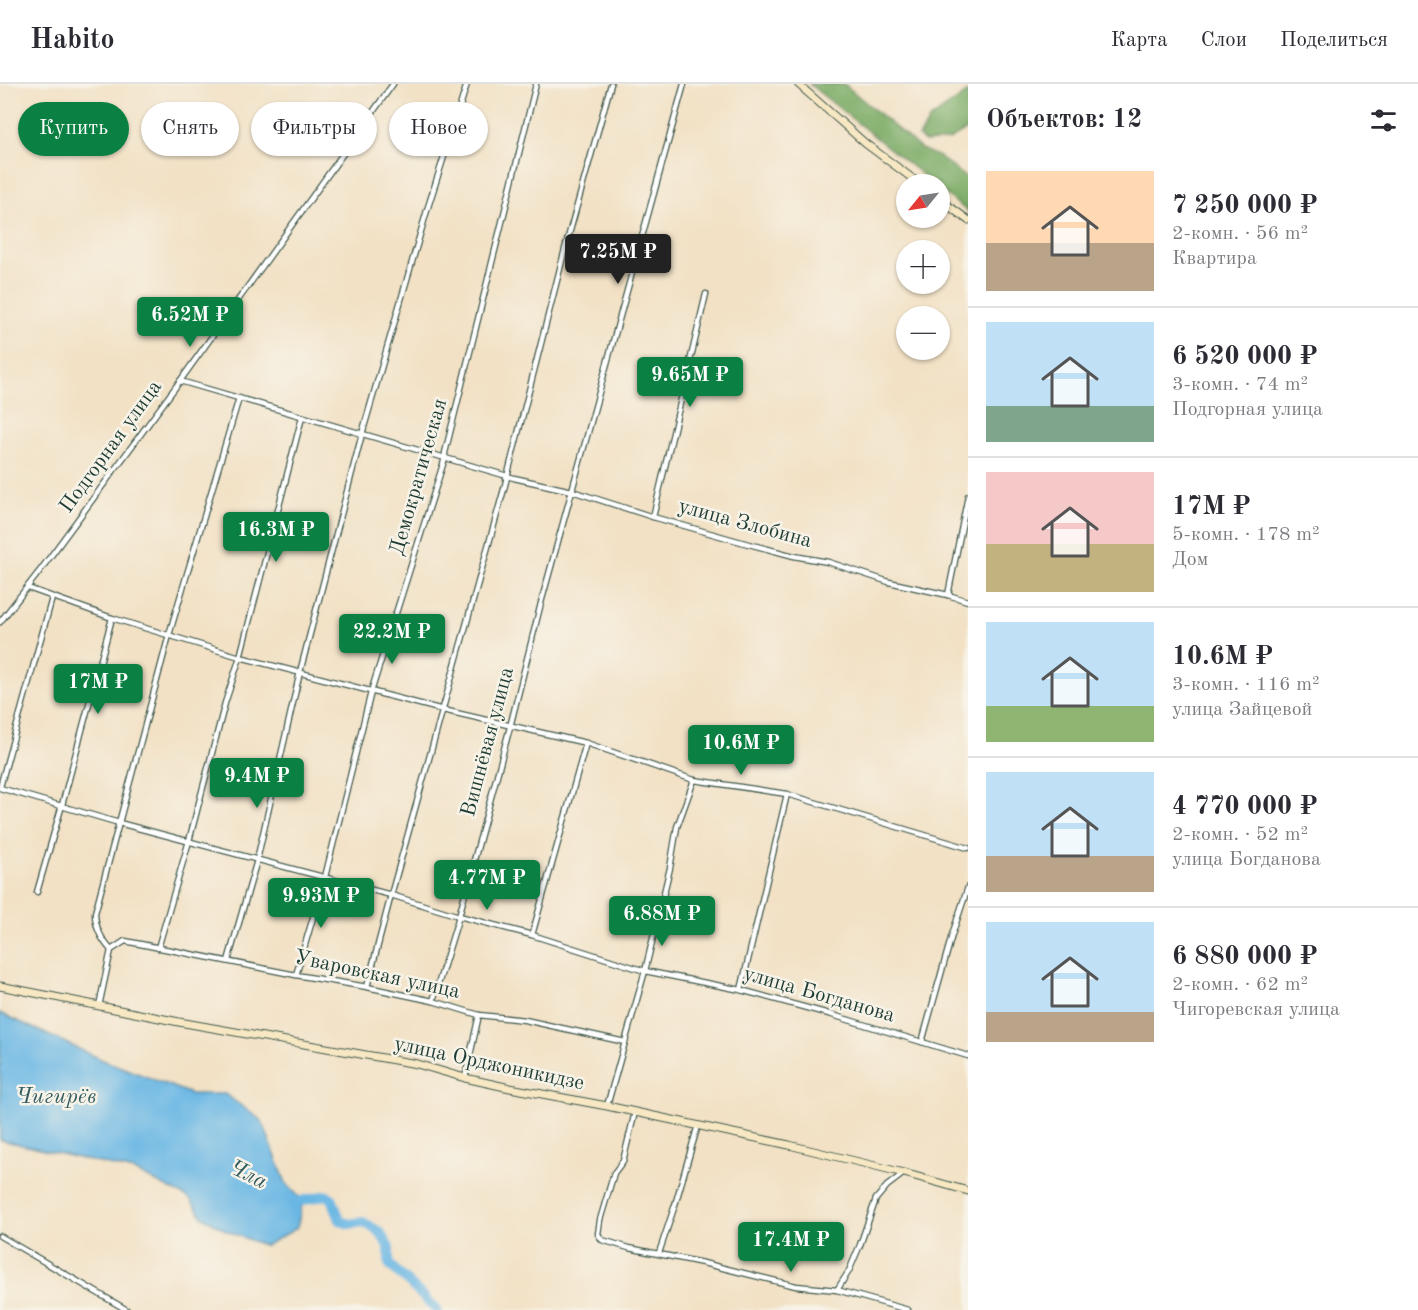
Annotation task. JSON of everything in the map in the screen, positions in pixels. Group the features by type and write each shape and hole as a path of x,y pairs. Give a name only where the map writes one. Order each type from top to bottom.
{"street":[{"name":"Подгорная улица","path":"0,622 28,588 180,381 393,84"},
{"path":"228,961 257,860 300,672 362,434 467,84"},
{"name":"Демократическая","path":"296,975 325,877 371,692 445,458 536,84"},
{"path":"367,987 504,489 566,245 611,84"},
{"name":"Вишнёвая улица","path":"433,1001 459,916 541,603 684,84"},
{"path":"798,84 866,144 906,174"},
{"path":"950,207 968,220"},
{"path":"653,517 706,294"},
{"name":"улица Злобина","path":"180,381 507,477 572,491 653,517 794,556 828,562 889,582 948,595 968,602"},
{"path":"99,1006 111,950 99,934 95,923 95,913 169,635 239,398"},
{"path":"158,948 189,842 225,703 240,657 302,417"},
{"path":"948,595 968,496"},
{"path":"28,588 112,618 240,657 443,710 586,743 694,780 787,794 968,848"},
{"path":"0,788 52,598"},
{"path":"37,892 112,618"},
{"path":"532,935 586,743"},
{"path":"607,1106 645,971 670,868 677,827 694,780"},
{"name":"улица Богданова","path":"0,788 119,823 532,935 645,971 741,990 968,1056"},
{"path":"741,990 787,794"},
{"path":"922,1042 968,887"},
{"name":"Уваровская улица","path":"111,950 125,941 367,987 433,1001 479,1014 525,1020 625,1042"},
{"name":"улица Орджоникидзе","path":"0,986 179,1022 417,1064 510,1088 789,1145 968,1191"},
{"path":"465,1078 479,1014"},
{"path":"635,1112 623,1161 614,1173 600,1220 598,1234 602,1240 796,1286 837,1290 908,1310"},
{"path":"659,1253 698,1125"},
{"path":"837,1290 861,1245 876,1199 887,1186 904,1173"},
{"path":"0,1236 127,1310"}],"green space":[{"path":"809,84 844,84 921,149 939,157 968,179 968,212 950,198 950,174 922,174"},
{"path":"968,92 968,129 949,140 925,142 919,137 929,120"}],"water":[{"name":"Чигирёв","path":"0,1013 103,1060 191,1094 225,1094 262,1121 286,1183 303,1201 297,1228 265,1246 227,1231 203,1217 189,1198 134,1171 0,1140"}],"waterway":[{"name":"Чла","path":"290,1204 325,1195 332,1198 340,1220 348,1224 363,1222 380,1232 389,1248 389,1264 437,1310"}]}
